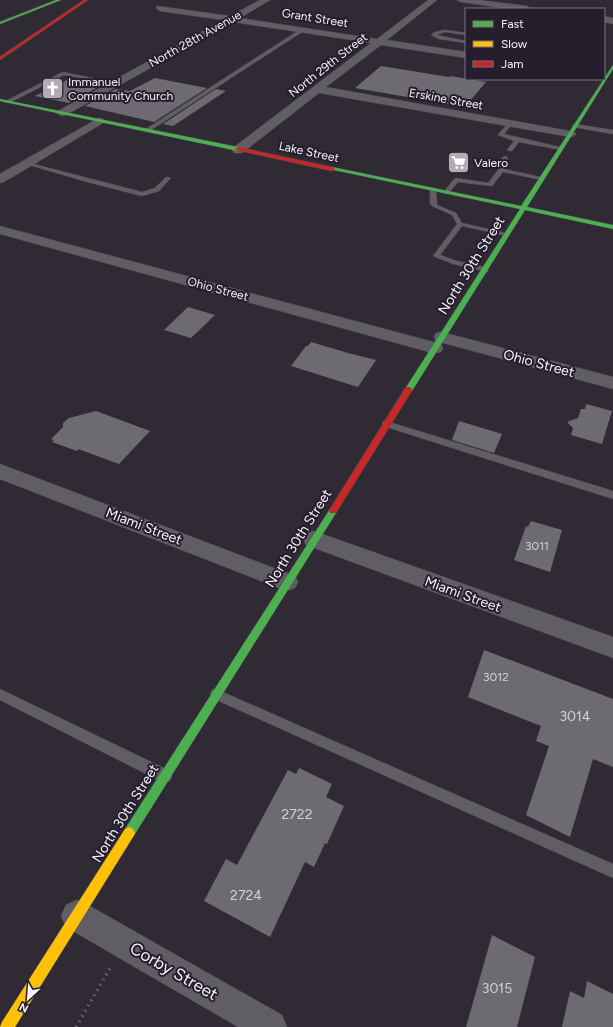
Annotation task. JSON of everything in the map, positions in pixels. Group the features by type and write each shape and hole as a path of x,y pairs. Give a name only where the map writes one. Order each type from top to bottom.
{"main road":[{"path":"0,23 59,0"},
{"path":"0,59 86,0"},
{"name":"North 30th Street","path":"605,76 613,66"},
{"name":"North 30th Street","path":"8,1027 386,424 439,343 603,80"},
{"name":"Lake Street","path":"4,101 613,227"}],"street":[{"name":"North 28th Avenue","path":"62,113 266,0"},
{"name":"North 29th Street","path":"238,150 433,0"},
{"path":"460,0 520,8"},
{"name":"Grant Street","path":"160,8 465,55"},
{"name":"Erskine Street","path":"317,89 510,123 572,130"},
{"path":"0,179 99,121"},
{"name":"Ohio Street","path":"0,230 439,343 613,383"},
{"name":"Miami Street","path":"0,471 287,582"},
{"name":"Miami Street","path":"314,539 613,648"},
{"name":"Corby Street","path":"77,916 270,1027"}],"lane":[{"path":"146,131 303,30"},
{"path":"465,34 443,31 437,32 433,35 439,38 465,42"},
{"path":"4,101 63,73 115,83"},
{"path":"510,123 501,135 518,140 561,148"},
{"path":"572,130 613,132"},
{"path":"510,150 518,140"},
{"path":"446,193 456,180 490,185 501,170 505,158"},
{"path":"28,163 89,181 142,194 159,189 168,178"},
{"path":"501,170 542,178"},
{"path":"433,190 435,206 454,214 460,224 507,234"},
{"path":"460,224 436,256 455,263 484,270"},
{"path":"386,424 613,495"},
{"path":"0,694 165,776"},
{"path":"216,694 613,871"}],"path":[{"path":"76,1027 125,943"}],"building":[{"path":"381,66 486,82 465,107 355,88"},
{"path":"155,78 207,88 154,122 85,106 116,89 130,91"},
{"path":"67,80 100,86 69,103 35,96"},
{"path":"216,89 226,91 173,126 163,124"},
{"path":"188,307 215,315 191,338 164,330"},
{"path":"311,342 376,360 358,387 291,366 306,346 308,346"},
{"path":"586,404 612,411 602,444 571,435 573,428 567,422 578,418 581,409 585,409"},
{"path":"96,411 150,431 119,464 78,449 77,451 52,442 54,440 51,439 63,427 63,423 69,418"},
{"path":"459,421 502,434 494,453 452,440"},
{"path":"531,521 562,530 550,572 514,560 526,526 528,527"},
{"path":"484,650 613,699 613,767 593,759 570,837 526,815 549,746 536,741 541,726 468,697"},
{"path":"299,768 332,784 326,797 344,806 327,844 325,843 314,867 305,862 270,937 204,901 226,859 237,865 288,770 296,774"},
{"path":"492,935 535,957 517,1027 466,1027"},
{"path":"587,981 613,994 613,1027 562,1027 570,991 584,998"}],"traffic: fast":[{"path":"0,23 59,0"},
{"path":"605,79 613,66"},
{"path":"409,389 604,80"},
{"path":"0,100 238,149"},
{"path":"332,169 613,227"},
{"path":"129,833 333,511"}],"traffic: slow":[{"path":"7,1027 129,833"}],"traffic: jam":[{"path":"0,59 86,0"},
{"path":"238,149 332,169"},
{"path":"333,511 409,389"}],"place":[{"name":"Immanuel Community Church","path":"53,89"},
{"name":"Valero","path":"459,163"}]}
